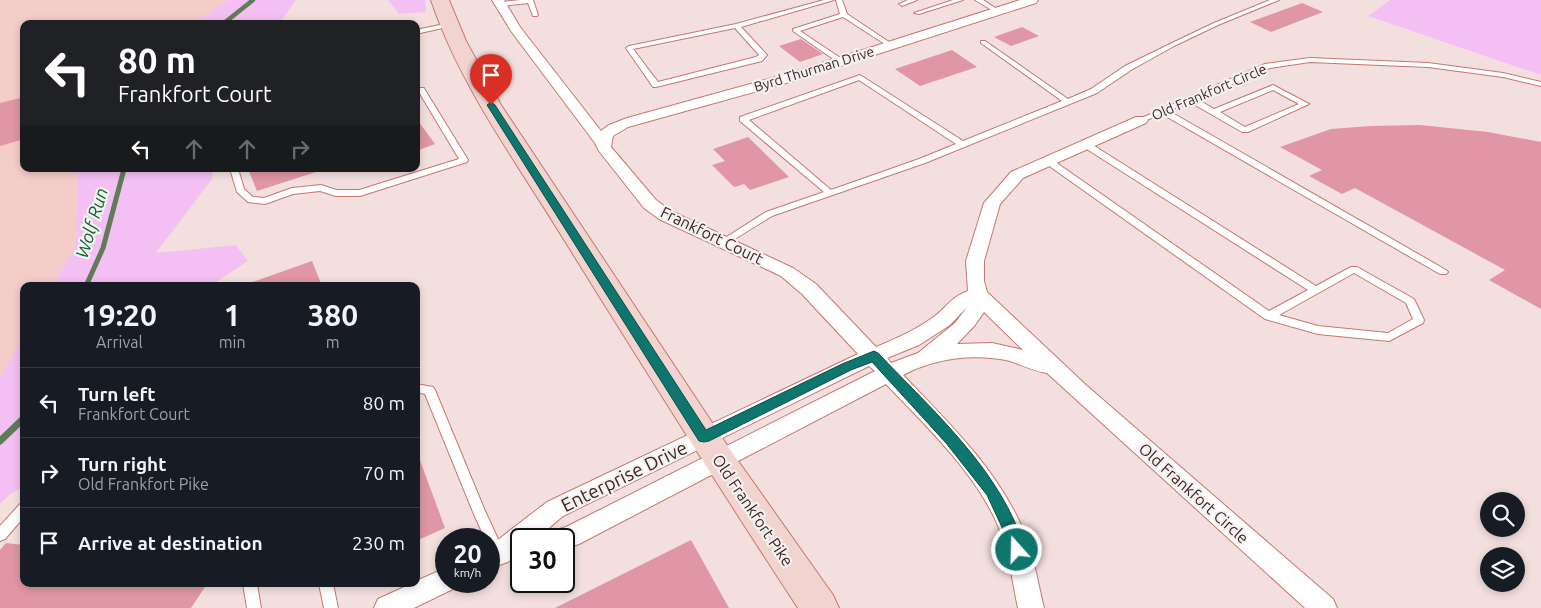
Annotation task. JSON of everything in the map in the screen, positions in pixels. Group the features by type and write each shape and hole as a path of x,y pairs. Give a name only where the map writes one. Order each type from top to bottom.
{"main road":[{"name":"Old Frankfort Pike","path":"440,0 449,25 491,105 712,449 820,608"}],"street":[{"name":"Byrd Thurman Drive","path":"602,143 603,137 608,131 632,121 792,77 1032,0"},
{"name":"Frankfort Court","path":"500,2 515,28 604,148 650,204 671,218 788,272 809,289 951,439 992,491 1014,536 1030,608"},
{"name":"Old Frankfort Circle","path":"926,358 968,321 977,307 978,294 975,281 975,261 992,203 1018,175 1141,120"},
{"path":"712,449 846,367 912,340 942,320 960,302 978,294"},
{"name":"Old Frankfort Circle","path":"978,294 1007,324 1057,370 1324,608"},
{"path":"712,449 926,358 958,351 984,349 1018,354 1057,370"},
{"name":"Enterprise Drive","path":"575,534 712,449"},
{"name":"Enterprise Drive","path":"503,554 555,509 712,449"},
{"path":"387,608 435,585"}],"lane":[{"path":"737,26 763,55 759,59 656,86 629,48 737,26 831,0"},
{"path":"839,0 844,16 890,45"},
{"path":"902,4 914,0"},
{"path":"917,13 960,0"},
{"path":"978,0 997,11"},
{"path":"722,243 770,214 963,145 1094,91 1128,68 1172,45 1216,24 1276,0"},
{"path":"500,2 530,1 535,15"},
{"path":"839,62 795,30 844,16"},
{"path":"420,31 449,25"},
{"path":"983,42 1068,102"},
{"name":"Old Frankfort Circle","path":"1141,120 1268,66 1310,60 1428,65 1503,75 1541,84"},
{"path":"830,193 743,119 860,77 963,145"},
{"path":"1190,99 1245,130 1305,104 1273,87 1214,112"},
{"path":"235,172 240,190 251,200 265,201 292,192 320,188 336,193 360,194 464,160 420,90"},
{"path":"1163,111 1443,272"},
{"path":"1085,144 1315,290"},
{"path":"1048,161 1269,316 1318,330 1389,337 1419,320 1410,301 1354,268 1269,316"},
{"path":"420,389 429,390 479,512 503,554"},
{"path":"0,534 20,512"},
{"path":"250,587 254,608"},
{"path":"327,587 331,608"}],"shaded area":[{"path":"0,0 229,0 198,20 20,20 20,172 78,172 75,247 54,282 20,282 20,343 0,378"},
{"path":"229,0 296,0 282,20 198,20"},
{"path":"388,0 425,0 426,12 399,14"},
{"path":"1390,0 1541,0 1541,75 1368,16"},
{"path":"78,172 213,172 212,179 156,253 236,245 248,261 216,282 54,282 75,247"},
{"path":"20,343 20,488 9,495 0,504 0,378"}],"building":[{"path":"1302,3 1323,12 1271,32 1250,22"},
{"path":"1022,27 1039,36 1011,46 994,37"},
{"path":"801,39 823,54 800,62 779,46"},
{"path":"952,50 977,67 920,86 895,69"},
{"path":"20,98 20,140 0,146 0,103"},
{"path":"420,123 435,144 420,150"},
{"path":"1420,125 1488,132 1541,142 1541,309 1489,280 1505,270 1355,188 1342,194 1309,176 1322,170 1280,147 1331,129"},
{"path":"748,137 789,177 750,190 744,184 734,187 712,165 725,161 713,149"},
{"path":"249,172 316,172 257,191"},
{"path":"312,261 320,282 253,282"},
{"path":"420,460 445,528 435,528 435,532 420,539"},
{"path":"691,540 729,608 555,608"},
{"path":"6,543 20,545 20,587 205,587 191,608 0,608 0,550"}],"waterway":[{"name":"Wolf Run","path":"228,20 253,0"},
{"name":"Wolf Run","path":"88,282 103,248 123,172"},
{"name":"Wolf Run","path":"0,441 20,422"}],"route":[{"path":"491,105 704,437 846,367 874,356 951,439 992,491 1014,536 1017,550"}]}
